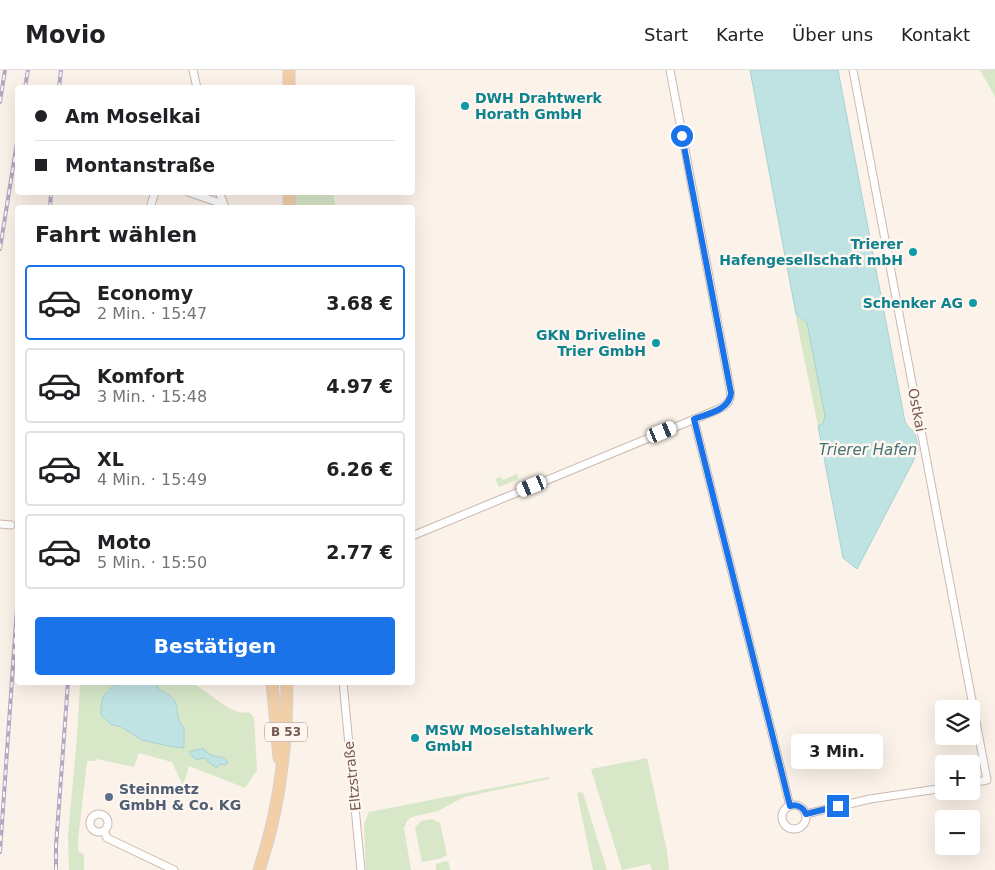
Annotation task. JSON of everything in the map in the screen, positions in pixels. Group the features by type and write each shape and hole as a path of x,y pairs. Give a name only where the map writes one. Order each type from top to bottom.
{"main road":[{"path":"289,70 289,85"},
{"path":"272,685 281,781"},
{"name":"B 53","path":"259,870 271,829 281,781 286,740 287,685"}],"street":[{"path":"193,70 196,85"},
{"path":"415,535 724,407 730,400 730,388 670,70"},
{"name":"Ostkai","path":"853,70 987,780 980,781"},
{"path":"196,195 221,205"},
{"path":"694,419 790,806"},
{"path":"0,524 11,524"},
{"name":"Eltzstraße","path":"343,685 361,870"},
{"path":"806,814 870,799 935,789"},
{"path":"790,806 802,808 806,814 805,822 801,826 793,828 785,824 782,817 784,810 790,806"},
{"path":"104,831 107,838 174,870"}],"green space":[{"path":"980,70 995,70 995,97"},
{"path":"294,195 333,195 336,205 294,205"},
{"path":"796,314 807,323 825,416 823,423 818,426 796,318"},
{"path":"517,474 518,479 499,487 495,479 501,477 503,480"},
{"path":"80,685 114,685 105,692 110,724 155,742 178,721 174,701 169,695 158,689 157,685 196,685 227,707 238,712 250,713 254,718 257,770 245,788 189,766 183,786 172,762 139,753 134,767 96,759 95,761 87,761 78,841 78,851 84,855 84,870 69,870 68,837","holes":["199,750 219,758 223,757 228,762 216,768 204,758 189,752"]},
{"path":"647,758 667,851 669,870 652,870 650,864 622,870 591,769"},
{"path":"549,777 549,779 464,797 438,811 412,817 407,821 404,828 411,870 366,870 364,824 369,812"},
{"path":"577,793 583,793 607,870 593,870"},
{"path":"432,819 440,823 447,855 442,858 422,862 415,828 421,821"},
{"path":"446,861 449,863 450,870 436,870 436,864"}],"water":[{"name":"Trierer Hafen","path":"750,70 838,70 905,422 911,430 914,430 919,450 857,569 843,558 818,426 823,423 825,416 807,323 796,314"},
{"path":"114,685 157,685 158,689 173,698 175,702 180,722 184,728 184,748 142,740 121,727 110,724 101,715 102,699"},
{"path":"203,748 209,754 222,757 228,762 216,768 204,758 196,760 189,752"}],"railway":[{"path":"0,102 5,70"},
{"path":"26,85 28,70"},
{"path":"59,85 61,70"},
{"path":"0,249 15,155"},
{"path":"50,205 51,195"},
{"path":"0,852 15,636"},
{"path":"56,870 56,846 68,685"}],"place":[{"name":"DWH Drahtwerk Horath GmbH","path":"465,106"},
{"name":"Trierer Hafengesellschaft mbH","path":"913,252"},
{"name":"Schenker AG","path":"973,303"},
{"name":"GKN Driveline Trier GmbH","path":"656,343"},
{"name":"MSW Moselstahlwerk GmbH","path":"415,738"},
{"name":"Steinmetz GmbH & Co. KG","path":"109,797"}],"route":[{"path":"682,136 731,393 730,400 724,407 694,419 790,806 798,806 806,814 838,806"}]}
